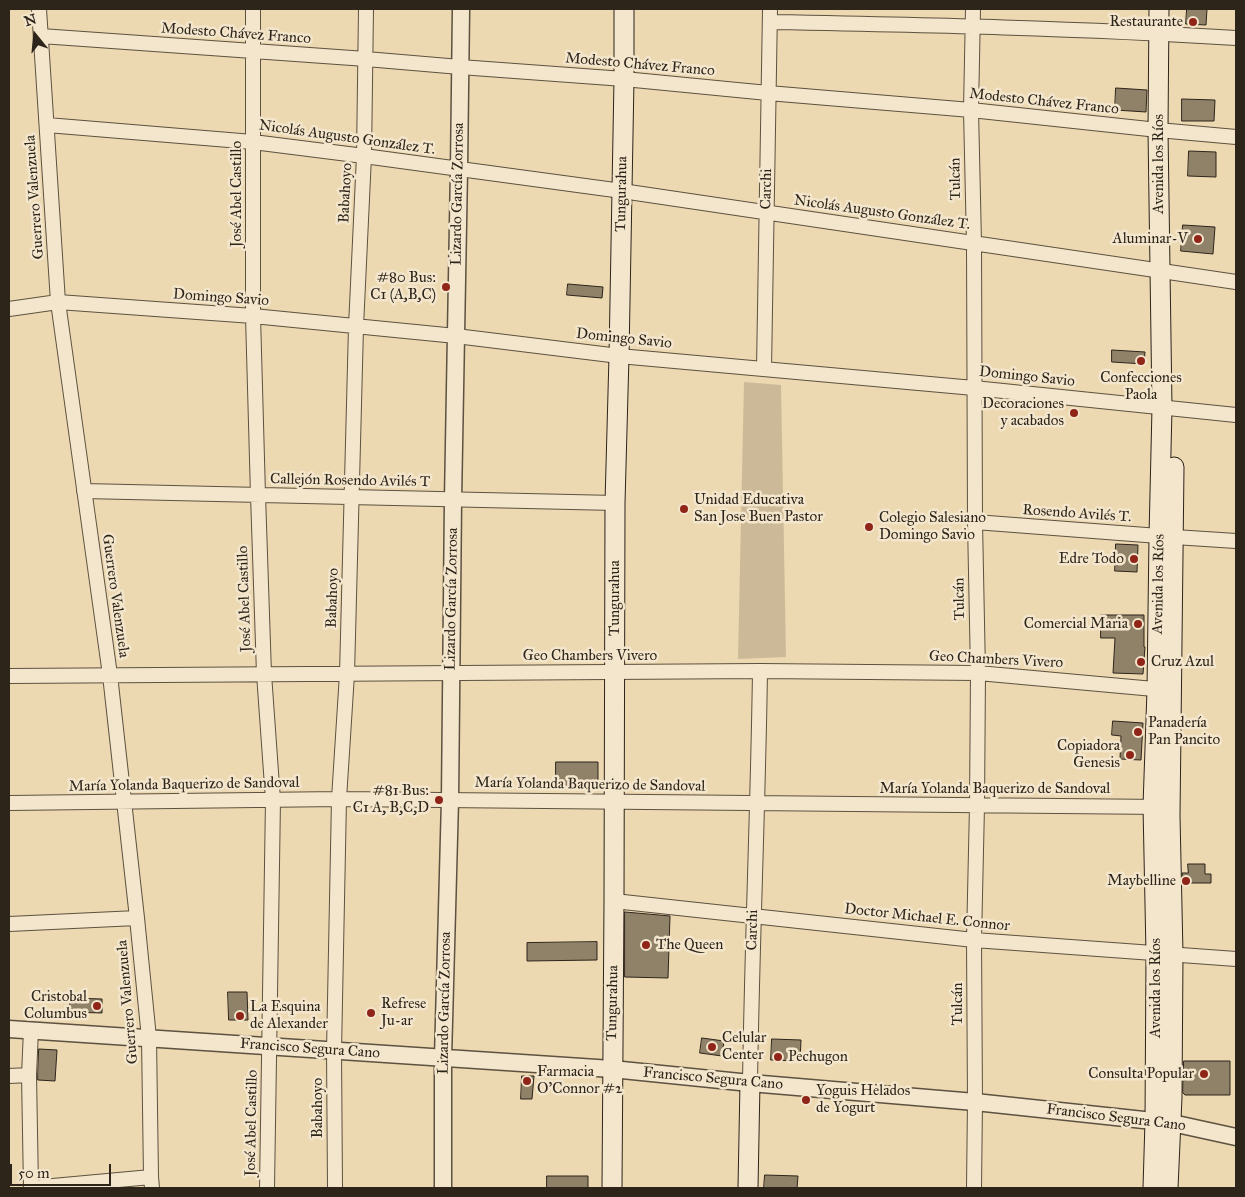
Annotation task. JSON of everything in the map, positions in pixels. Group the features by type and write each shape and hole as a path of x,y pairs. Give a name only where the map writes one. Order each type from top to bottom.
{"main road":[{"name":"Tungurahua","path":"612,1188 615,503 624,9"},
{"name":"Avenida los Ríos","path":"1159,9 1165,34 1166,271 1169,409 1162,807 1165,954 1163,1122 1168,1188"},
{"name":"Avenida los Ríos","path":"1165,34 1172,9"},
{"name":"Carchi","path":"748,1188 750,1083"},
{"name":"Avenida los Ríos","path":"1153,1188 1163,1122"}],"street":[{"name":"Guerrero Valenzuela","path":"39,9 58,302 110,675 138,918 149,1038 152,1183"},
{"name":"José Abel Castillo","path":"253,9 253,316 264,674 273,800 267,1188"},
{"name":"Babahoyo","path":"335,1188 334,1051 338,799 347,674 356,327 364,156 366,9"},
{"name":"Lizardo García Zorrosa","path":"442,1188 443,1058 450,800 461,9"},
{"name":"Tulcán","path":"973,9 971,110 974,243 974,522 978,673 974,940 974,1188"},
{"path":"770,15 972,27 1236,38"},
{"name":"Carchi","path":"764,369 770,15"},
{"name":"Modesto Chávez Franco","path":"41,36 624,79 971,110 1236,137"},
{"name":"Nicolás Augusto González T.","path":"47,125 253,142 364,156 622,191 1236,282"},
{"name":"Domingo Savio","path":"9,309 58,302 253,316 456,336 619,356 974,388 1236,415"},
{"name":"Callejón Rosendo Avilés T","path":"84,491 615,503"},
{"name":"Rosendo Avilés T.","path":"974,522 1236,541"},
{"name":"Carchi","path":"750,1083 760,671"},
{"name":"Geo Chambers Vivero","path":"9,676 760,671 978,673 1164,690"},
{"name":"María Yolanda Baquerizo de Sandoval","path":"9,803 338,799 1162,807"},
{"name":"Doctor Michael E. Connor","path":"614,902 974,940 1236,959"},
{"path":"9,924 138,918"},
{"name":"Francisco Segura Cano","path":"9,1029 612,1069 975,1102 1163,1122 1236,1137"},
{"path":"30,1030 31,1188 152,1183"},
{"path":"9,1076 29,1075"}],"shaded area":[{"path":"744,382 781,385 786,657 738,659"}],"building":[{"path":"1187,9 1207,9 1206,25 1186,24"},
{"path":"1116,88 1147,90 1146,112 1115,110"},
{"path":"1182,99 1215,100 1214,121 1182,121"},
{"path":"1189,151 1216,152 1216,177 1188,176"},
{"name":"Aluminar-V","path":"1183,225 1215,227 1213,254 1181,251"},
{"path":"568,284 603,287 602,298 567,295"},
{"path":"1112,350 1145,352 1144,364 1112,362"},
{"path":"1116,544 1138,545 1137,572 1115,571"},
{"path":"1101,615 1144,615 1145,647 1143,674 1113,673 1115,638 1101,638"},
{"path":"1113,721 1143,723 1141,760 1120,759 1121,736 1112,735"},
{"path":"556,762 598,762 598,790 556,789"},
{"path":"1188,864 1205,864 1205,874 1211,874 1211,883 1183,883 1182,873 1188,873"},
{"name":"The Queen","path":"625,912 670,916 668,978 625,977"},
{"path":"597,942 597,960 527,961 527,943"},
{"path":"228,992 247,992 248,1020 229,1020"},
{"path":"70,998 102,999 102,1013 70,1012"},
{"name":"Celular Center","path":"702,1038 724,1041 722,1056 700,1053"},
{"path":"772,1039 801,1040 800,1061 771,1060"},
{"path":"39,1049 57,1050 55,1081 38,1080"},
{"name":"Consulta Popular","path":"1184,1061 1230,1061 1230,1095 1185,1095 1183,1093"},
{"path":"522,1076 534,1076 532,1099 521,1099"},
{"path":"765,1175 798,1176 797,1188 764,1188"},
{"path":"547,1176 588,1176 588,1188 547,1188"}],"place":[{"name":"Restaurante","path":"1193,22"},
{"name":"Aluminar-V","path":"1198,239"},
{"name":"#80 Bus: C1 (A,B,C)","path":"446,287"},
{"name":"Confecciones Paola","path":"1141,361"},
{"name":"Decoraciones y acabados","path":"1074,413"},
{"name":"Unidad Educativa San Jose Buen Pastor","path":"684,509"},
{"name":"Colegio Salesiano Domingo Savio","path":"869,527"},
{"name":"Edre Todo","path":"1134,559"},
{"name":"Comercial Maria","path":"1138,624"},
{"name":"Cruz Azul","path":"1141,662"},
{"name":"Panadería Pan Pancito","path":"1138,732"},
{"name":"Copiadora Genesis","path":"1130,755"},
{"name":"#81 Bus: C1 A, B,C,D","path":"439,800"},
{"name":"Maybelline","path":"1186,881"},
{"name":"The Queen","path":"646,945"},
{"name":"Cristobal Columbus","path":"97,1006"},
{"name":"Refrese Ju-ar","path":"371,1013"},
{"name":"La Esquina de Alexander","path":"240,1016"},
{"name":"Celular Center","path":"712,1047"},
{"name":"Pechugon","path":"778,1057"},
{"name":"Consulta Popular","path":"1204,1074"},
{"name":"Farmacia O'Connor #2","path":"527,1081"},
{"name":"Yoguis Helados de Yogurt","path":"806,1100"}]}
